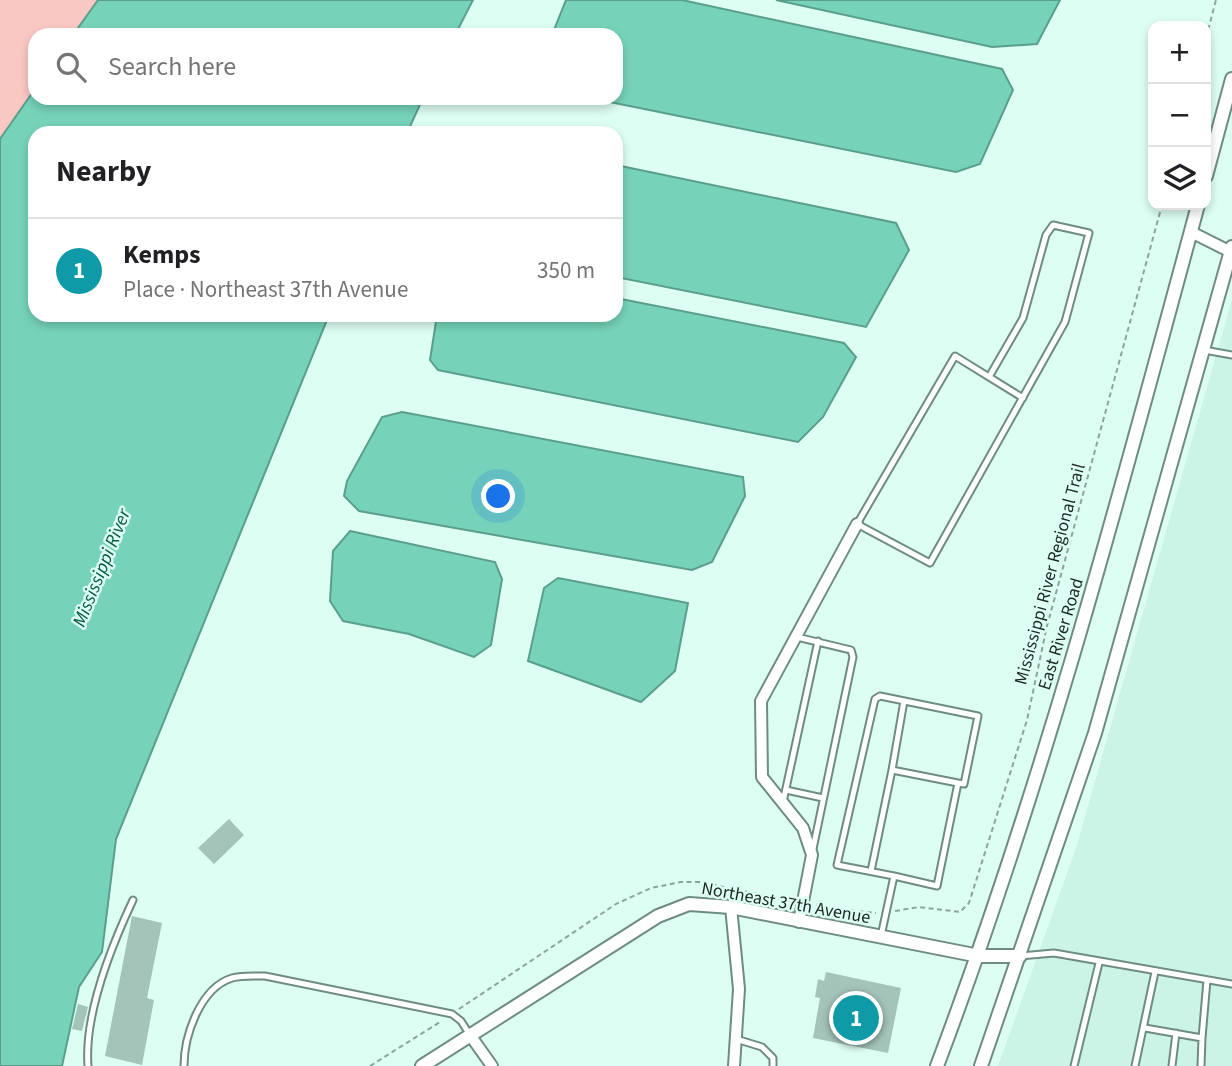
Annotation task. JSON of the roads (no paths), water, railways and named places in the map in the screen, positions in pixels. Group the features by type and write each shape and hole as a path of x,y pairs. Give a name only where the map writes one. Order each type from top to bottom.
{"street":[{"path":"1211,157 1232,79"},
{"name":"East River Road","path":"937,1066 979,956 1105,546 1197,210"},
{"path":"981,1066 1095,733 1232,250 1191,232"},
{"path":"799,922 812,855 803,828 766,784 760,768 760,712 764,692 857,524"},
{"name":"Northeast 37th Avenue","path":"422,1066 671,909 689,904 731,907 979,956 1020,956"},
{"path":"731,907 739,989 734,1066"},
{"path":"470,1035 492,1066"}],"lane":[{"path":"989,377 1023,318 1046,235 1053,225 1089,233 1065,322 1023,398 930,563 857,524 955,356 989,377 1023,398"},
{"path":"1204,350 1232,355"},
{"path":"795,636 844,646 851,650 853,657 812,855"},
{"path":"783,804 818,641"},
{"path":"892,770 964,784 978,716 880,696 875,699 837,865 937,886 958,783"},
{"path":"870,871 904,701"},
{"path":"786,790 823,798"},
{"path":"880,937 894,876"},
{"path":"88,1066 90,1041 107,957 133,900"},
{"path":"1020,956 1054,953 1099,963 1232,984"},
{"path":"1074,1066 1099,963"},
{"path":"1135,1066 1155,972"},
{"path":"184,1066 188,1035 204,1003 220,985 232,978 248,976 265,976 452,1014 461,1021 470,1035"},
{"path":"1201,1066 1207,980"},
{"path":"1145,1028 1202,1038"},
{"path":"1172,1066 1176,1033"},
{"path":"736,1039 762,1047 773,1058 772,1066"}],"water":[{"path":"98,0 473,0 459,28 78,28"},
{"path":"566,0 682,0 1002,69 1013,90 980,164 956,172 623,105 623,28 555,28"},
{"path":"776,0 1060,0 1037,44 992,47"},
{"name":"Mississippi River","path":"28,99 28,105 420,105 410,126 28,126 28,322 326,322 116,839 102,952 79,987 62,1066 0,1066 0,139"},
{"path":"623,166 896,223 909,250 866,327 623,278"},
{"path":"623,299 844,343 856,357 823,417 798,442 438,370 430,360 436,322 623,322"},
{"path":"402,412 743,477 745,496 712,562 692,570 359,511 344,496 347,481 382,417"},
{"path":"350,531 495,562 502,579 491,645 474,657 409,634 343,621 330,601 333,551"},
{"path":"558,578 688,603 675,671 641,702 528,661 544,588"}],"place":[{"name":"Kemps","path":"856,1018"}]}
